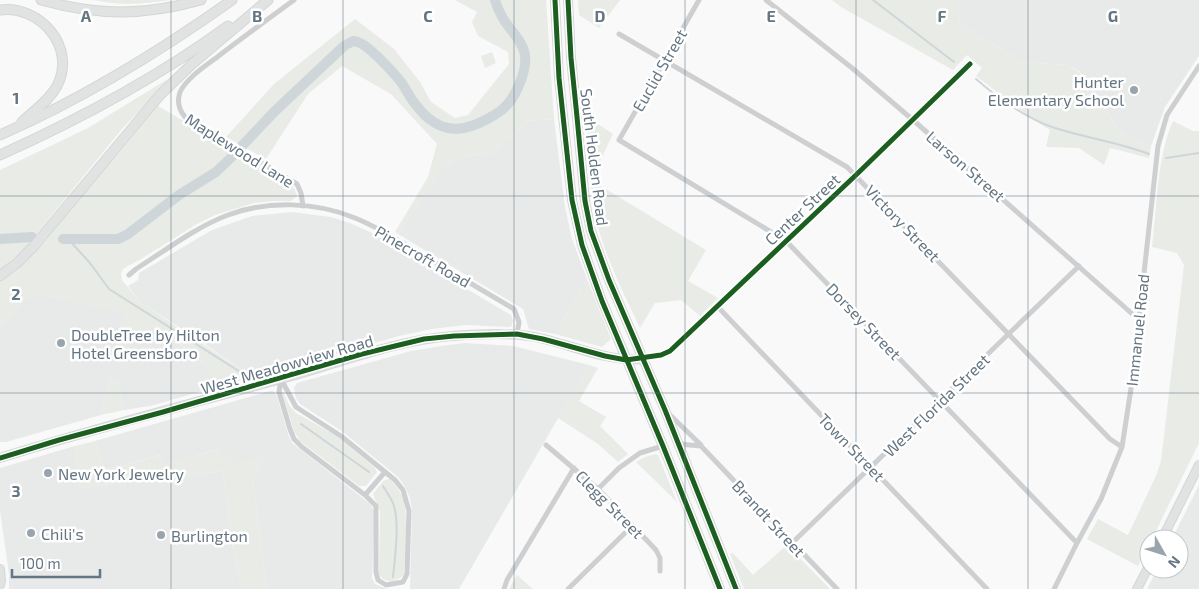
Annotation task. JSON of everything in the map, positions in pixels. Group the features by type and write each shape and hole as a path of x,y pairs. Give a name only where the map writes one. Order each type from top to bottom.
{"highway":[{"path":"41,0 62,6 113,13 157,11 201,0"},
{"path":"0,135 126,70 194,28 232,0"},
{"path":"0,155 67,124 143,83 202,45 264,0"},
{"path":"0,276 34,246 160,95 192,64 268,0"},
{"path":"0,10 19,10 39,19 48,26 55,36 62,58 63,66 58,85 43,104 30,113 16,128"}],"main road":[{"name":"South Holden Road","path":"555,0 559,78 572,200 577,224 589,265 626,360 663,446 720,589"},
{"name":"South Holden Road","path":"568,0 576,118 585,201 591,231 609,280 679,444 736,589"},
{"name":"West Meadowview Road","path":"0,458 361,355 424,339 518,334 605,356 626,360 643,359"},
{"path":"1167,529 1199,465"},
{"path":"0,569 2,580 0,585"}],"street":[{"name":"Maplewood Lane","path":"294,0 194,76 179,94 178,103 181,113 185,117 297,184 303,206"},
{"name":"Euclid Street","path":"619,140 700,0"},
{"name":"Larson Street","path":"766,0 852,68 913,120 1138,319"},
{"name":"Victory Street","path":"619,34 847,167 1010,334 1050,379 1110,439 1122,447"},
{"name":"Center Street","path":"643,359 670,351 970,64"},
{"name":"Immanuel Road","path":"1054,589 1101,499 1122,447 1132,382 1156,159 1161,131 1167,116 1199,66"},
{"name":"Dorsey Street","path":"619,140 786,241 1077,543"},
{"path":"129,275 196,231 230,214 267,206 303,206"},
{"name":"Pinecroft Road","path":"303,206 336,211 356,218 387,234 514,309 519,322 518,334"},
{"name":"West Florida Street","path":"792,543 1079,266"},
{"name":"Town Street","path":"717,306 987,589"},
{"path":"281,379 296,407 333,430 399,485 408,505 407,574 403,582 386,584 378,580 376,572 376,506 366,495 294,439 279,392 281,379"},
{"name":"Brandt Street","path":"665,410 836,589"},
{"path":"679,444 701,446"},
{"name":"Clegg Street","path":"546,445 598,489 656,550 660,558 660,571"},
{"path":"598,489 619,468 640,453 663,446"},
{"path":"504,589 507,580 574,468"},
{"path":"366,495 385,472"},
{"path":"568,589 632,526"}],"shaded area":[{"path":"94,0 170,0 132,4"},
{"path":"455,0 546,0 554,119 529,121 493,152 455,159 446,165 398,234 395,232 428,177 437,144 391,94 342,66 308,94 266,159 226,137 274,84 355,19 394,49 420,82 431,102 455,118 468,115 509,64 508,52 478,36 472,22 477,12"},
{"path":"578,0 620,0 599,28 579,15"},
{"path":"832,0 958,0 960,25 1024,62 1068,65 1080,73 1123,135 1151,146 1149,158 1110,148 1104,165 1079,148 1046,147 1050,130 1035,121 976,76 982,68 967,55 953,70 841,7"},
{"name":"Hunter Elementary School","path":"958,0 1199,0 1199,56 1165,107 1151,146 1123,135 1080,72 1068,65 1024,62 960,25"},
{"path":"492,52 496,63 485,68 481,56"},
{"path":"166,80 167,82 122,129 25,248 0,270 0,170 88,128"},
{"path":"158,106 281,178 290,184 296,192 297,196 291,201 254,203 215,215 123,269 121,274 122,280 141,303 245,372 250,378 217,387 207,368 191,352 154,326 133,337 113,363 123,312 37,294 26,297 0,327 0,281 16,271 44,243"},
{"path":"586,116 613,134 591,180 706,250 688,281 718,298 700,316 681,300 655,303 640,328 612,268 601,237 590,183"},
{"path":"554,119 565,207 572,239 587,279 555,334 529,329 523,309 398,234 445,166 455,159 493,152 529,121"},
{"path":"1173,121 1193,131 1199,131 1199,443 1157,529 1139,529 1138,566 1087,539 1098,519 1128,535 1156,476 1161,461 1184,265 1177,253 1152,247 1158,182 1168,135"},
{"path":"292,212 331,217 372,233 511,315 513,321 511,327 465,325 432,329 399,336 250,378 245,372 196,338 141,303 128,286 138,280 139,273 212,230 252,216"},
{"path":"587,279 611,339 602,347 555,334"},
{"path":"37,294 124,312 113,362 133,337 154,326 195,355 214,376 217,387 150,406 124,410 119,383 110,377 101,415 6,442 0,442 0,327 26,297"},
{"path":"465,343 513,346 589,365 459,589 410,589 412,509 410,498 404,485 398,477 343,432 300,404 296,398 294,388 297,383 411,351"},
{"path":"589,365 598,368 579,401 606,417 600,426 628,454 618,462 598,444 558,418"},
{"path":"110,377 119,383 124,410 101,415"},
{"path":"273,391 277,396 292,443 372,507 374,521 372,578 375,584 387,589 267,589 253,478 263,464 234,464 223,458 219,449 164,465 160,455 105,470 95,441"},
{"path":"283,391 289,405 296,413 337,436 375,468 377,472 366,486 359,486 300,441 294,431"},
{"path":"95,441 105,470 161,455 164,465 220,449 223,458 230,456 234,464 261,456 263,464 253,478 267,589 242,589 233,550 223,471 80,488 75,446"},
{"path":"75,446 80,488 223,471 233,550 242,589 9,589 9,574 0,511 0,468"},
{"path":"655,454 658,455 677,502 636,462"},
{"path":"389,479 402,496 406,517 404,574 395,581 388,581 379,574 380,511 373,494 383,481"},
{"path":"1199,485 1199,589 1147,589 1152,579 1189,579 1189,529 1177,529"},
{"path":"787,545 830,589 744,589 730,554 733,553 753,575"},
{"path":"517,575 533,589 509,589"}],"waterway":[{"path":"242,146 274,112 344,46 353,41 363,45 378,57 401,82 425,116 435,123 455,129 465,128 487,119 503,109 513,97 524,70 525,58 519,40 506,23 495,0"},
{"path":"873,0 954,62"},
{"path":"976,79 1013,107 1044,124 1149,154"},
{"path":"63,239 118,239 128,234 179,195 216,172 238,151"},
{"path":"1166,158 1199,153"},
{"path":"0,239 32,237"},
{"path":"68,239 90,263 109,289 245,375"},
{"path":"301,424 369,472"},
{"path":"383,486 393,503 396,519 393,577"}],"cycle path":[{"path":"555,0 559,78 572,200 582,245 602,301 720,589"},
{"path":"568,0 571,58 585,201 591,231 609,280 665,410 736,589"},
{"path":"0,458 362,354 424,339 517,334 626,360 661,355 670,351 970,64"}],"place":[{"name":"Hunter Elementary School","path":"1134,90"},
{"name":"DoubleTree by Hilton Hotel Greensboro","path":"61,343"},
{"name":"New York Jewelry","path":"48,473"},
{"name":"Chili's","path":"31,533"},
{"name":"Burlington","path":"161,535"}]}
